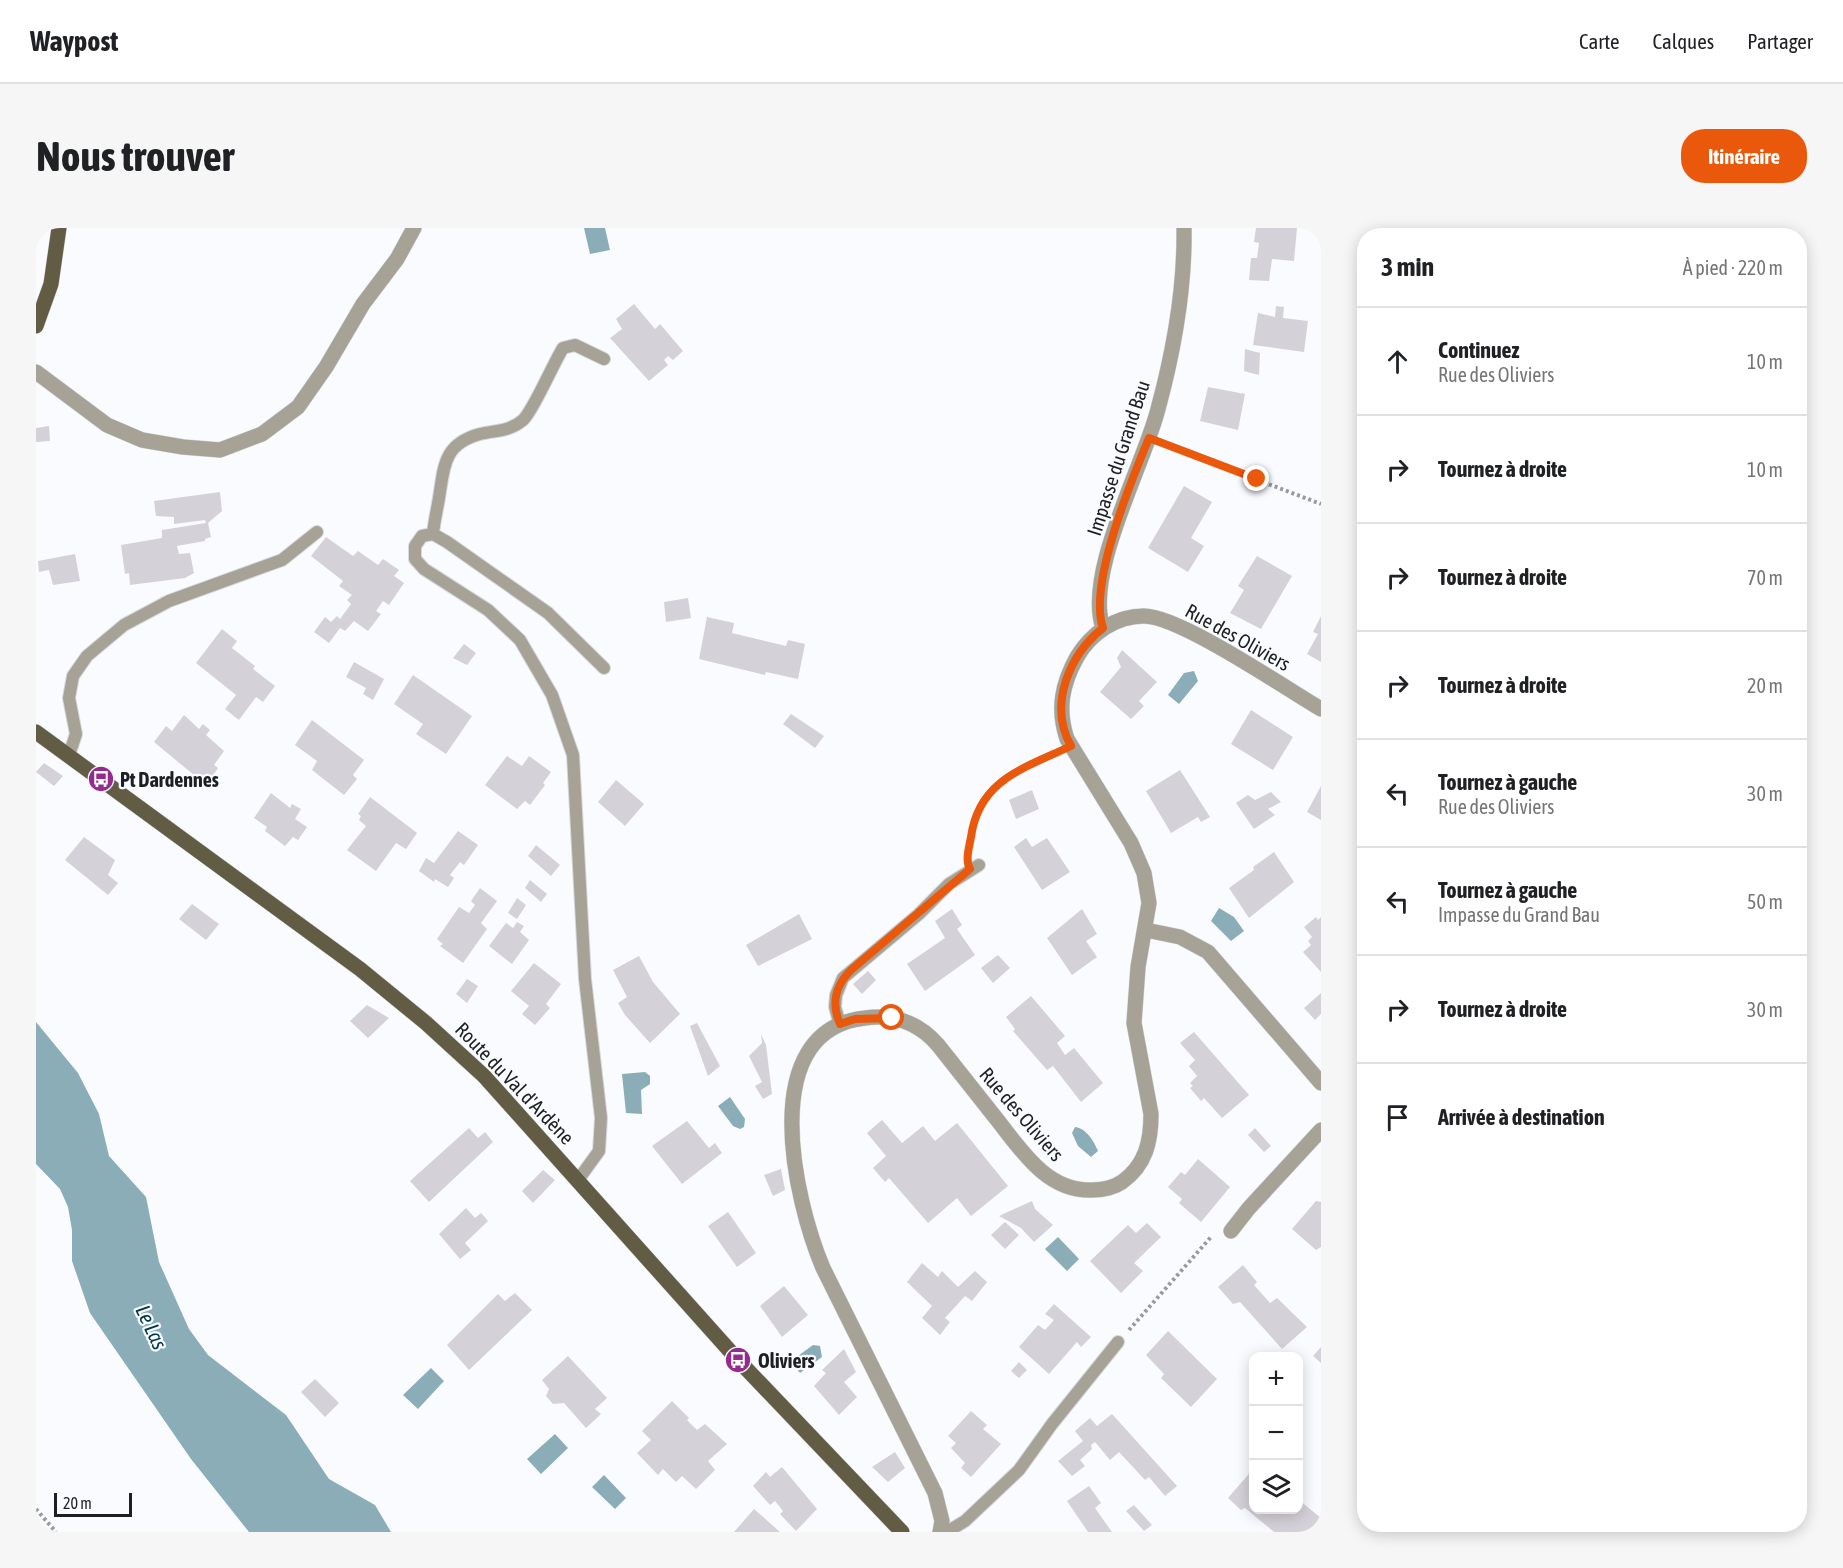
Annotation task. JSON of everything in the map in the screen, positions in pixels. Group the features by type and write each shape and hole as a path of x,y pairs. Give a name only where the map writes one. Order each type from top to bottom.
{"main road":[{"path":"36,326 51,284 59,228"},
{"name":"Route du Val d'Ardène","path":"36,732 208,860 286,913 426,1023 484,1076 738,1360 902,1532"}],"street":[{"path":"36,372 107,425 142,440 220,450 262,434 298,407 326,367 363,304 397,259 414,228"},
{"name":"Impasse du Grand Bau","path":"1103,628 1099,610 1104,570 1158,410 1177,322 1183,277 1184,228"},
{"name":"Rue des Oliviers","path":"940,1532 942,1521 935,1493 824,1268 803,1211 794,1138 795,1077 808,1050 817,1039 840,1024 855,1019 892,1018 927,1032 1038,1169 1065,1186 1078,1190 1110,1189 1134,1172 1144,1159 1150,1143 1151,1114 1134,1023 1138,967 1146,930 1148,887 1139,859 1071,746 1061,721 1062,693 1081,650 1103,628 1131,618 1145,616 1161,619 1201,638 1321,709"},
{"path":"1146,930 1180,937 1208,951 1321,1083"},
{"path":"1233,1229 1321,1130"}],"lane":[{"path":"433,534 441,472 446,457 459,444 480,434 502,433 522,422 529,414 562,348 575,345 604,359"},
{"path":"69,755 76,734 69,698 73,676 87,656 124,624 169,601 282,560 317,532"},
{"path":"578,1180 599,1151 601,1118 586,989 573,755 552,696 520,640 488,610 424,569 415,559 415,546 422,536 433,534 548,613 604,668"},
{"path":"840,1024 835,1007 836,995 843,978 911,921 949,884 974,867"},
{"path":"947,1532 960,1526 1011,1479 1118,1342"}],"path":[{"path":"1149,438 1321,504"},
{"path":"974,867 968,858 972,831 982,802 995,785 1071,746"},
{"path":"1118,1342 1202,1246 1220,1230 1233,1229"},
{"path":"36,1509 56,1532"}],"water":[{"path":"584,228 605,228 610,250 590,254"},
{"path":"1194,671 1198,681 1179,704 1168,695 1184,673"},
{"path":"1219,908 1234,917 1244,931 1231,941 1211,921"},
{"name":"Le Las","path":"36,1022 78,1073 99,1114 109,1156 146,1197 159,1262 189,1329 208,1355 286,1415 329,1479 375,1505 391,1532 249,1532 191,1459 90,1313 72,1261 72,1230 68,1207 60,1189 36,1164"},
{"path":"645,1072 650,1076 650,1084 641,1090 642,1114 626,1113 622,1074"},
{"path":"730,1097 745,1119 744,1127 740,1129 733,1126 718,1106"},
{"path":"1075,1127 1086,1132 1094,1143 1098,1151 1091,1157 1078,1146 1072,1133"},
{"path":"1058,1237 1079,1259 1067,1271 1045,1249"},
{"path":"813,1345 820,1346 822,1357 800,1373 791,1361"},
{"path":"431,1368 444,1381 418,1409 403,1395"},
{"path":"555,1434 568,1448 541,1474 527,1459"},
{"path":"604,1475 626,1498 615,1509 592,1487"}],"building":[{"path":"1256,228 1297,228 1294,261 1272,259 1269,281 1249,280 1251,258 1257,258 1259,243 1254,242"},
{"path":"634,304 655,329 660,324 683,351 673,360 668,356 664,360 668,365 649,381 610,338 622,329 616,319"},
{"path":"1276,306 1284,307 1283,318 1308,321 1304,352 1253,345 1258,313 1275,317"},
{"path":"1245,349 1260,353 1259,375 1244,371"},
{"path":"1208,387 1245,394 1238,430 1200,421"},
{"path":"49,426 50,441 36,442 36,428"},
{"path":"1184,486 1212,502 1191,538 1204,546 1188,572 1148,548"},
{"path":"220,492 222,511 208,523 211,537 205,541 177,546 179,554 190,553 194,573 185,578 130,585 129,573 125,574 121,545 162,538 162,530 206,523 205,520 174,524 174,517 156,516 154,501"},
{"path":"326,537 353,556 358,551 378,565 383,559 399,570 394,576 404,583 389,605 383,601 376,611 381,614 368,631 354,621 345,631 340,628 329,643 314,632 325,617 331,622 337,616 340,619 351,604 347,600 352,595 339,586 343,581 311,556"},
{"path":"75,554 80,581 53,585 49,570 39,572 38,561"},
{"path":"1257,556 1292,576 1261,629 1230,613 1244,590 1238,586"},
{"path":"688,598 691,618 666,622 664,602"},
{"path":"1321,616 1321,662 1307,654 1318,634 1313,632"},
{"path":"707,617 734,623 732,633 786,646 788,640 805,644 798,679 766,672 765,675 699,659"},
{"path":"222,629 237,641 232,648 255,666 253,669 275,686 263,702 256,697 239,720 225,709 236,695 196,663"},
{"path":"464,644 476,653 467,665 453,658"},
{"path":"1122,650 1157,682 1139,701 1144,706 1131,719 1100,692 1121,667 1117,658"},
{"path":"354,662 384,679 373,700 363,694 366,688 346,677"},
{"path":"413,675 472,716 446,754 416,734 423,724 394,704"},
{"path":"1251,710 1293,737 1273,770 1231,744"},
{"path":"791,714 824,736 815,748 783,724"},
{"path":"184,715 199,729 203,724 210,730 206,735 224,751 214,765 218,768 206,785 154,742 166,726 172,731"},
{"path":"312,720 364,760 353,775 357,779 344,795 312,770 317,761 295,745"},
{"path":"507,756 522,766 529,756 551,772 543,783 545,785 530,805 525,801 517,809 485,785"},
{"path":"44,763 63,776 54,786 36,772"},
{"path":"1180,770 1210,817 1201,822 1198,817 1171,833 1146,791"},
{"path":"616,780 644,804 625,826 598,802"},
{"path":"1321,786 1321,820 1307,812"},
{"path":"1032,790 1039,809 1016,819 1009,800"},
{"path":"1271,792 1281,802 1268,809 1275,815 1254,829 1236,803 1248,795 1255,800"},
{"path":"271,793 290,808 292,804 301,809 295,819 307,827 298,840 293,837 285,846 265,831 267,827 254,818"},
{"path":"370,797 417,833 406,849 396,843 376,871 347,850 366,826 359,820 361,816 358,814"},
{"path":"458,831 478,845 464,865 460,862 450,875 454,878 448,887 435,879 434,882 419,871 426,858 434,863"},
{"path":"84,837 115,860 108,875 118,883 108,895 65,860"},
{"path":"1026,838 1032,847 1047,838 1070,872 1042,890 1014,847"},
{"path":"536,845 560,865 551,876 528,856"},
{"path":"1274,852 1294,882 1249,918 1229,888"},
{"path":"530,880 547,894 541,902 525,888"},
{"path":"480,888 497,901 481,923 487,929 463,963 440,946 443,944 437,939 459,907 469,913 475,905 471,901"},
{"path":"517,898 526,905 517,919 508,913"},
{"path":"192,904 219,924 206,940 179,919"},
{"path":"952,909 962,925 957,929 975,955 925,991 907,964 945,938 935,921"},
{"path":"1082,909 1097,934 1086,941 1097,957 1072,975 1047,938"},
{"path":"799,914 812,939 758,966 746,945"},
{"path":"1316,917 1318,920 1321,917 1321,972 1303,952 1311,945 1308,941 1312,937 1304,927"},
{"path":"517,922 524,926 520,932 529,940 512,964 489,946 506,923 513,928"},
{"path":"998,955 1010,968 993,983 981,968"},
{"path":"639,956 653,982 680,1014 650,1043 625,1015 618,1003 627,997 613,970"},
{"path":"534,963 561,984 546,1004 550,1008 535,1025 522,1014 529,1006 511,991"},
{"path":"868,971 876,980 862,994 853,984"},
{"path":"467,979 478,986 467,1003 456,994"},
{"path":"1321,993 1321,1014 1315,1020 1304,1008"},
{"path":"1031,996 1065,1036 1057,1043 1065,1055 1074,1048 1103,1083 1081,1102 1053,1066 1047,1070 1013,1031 1015,1029 1006,1017"},
{"path":"367,1005 389,1018 368,1038 350,1021"},
{"path":"697,1023 720,1066 708,1076 690,1026"},
{"path":"1194,1032 1249,1095 1222,1118 1204,1098 1201,1101 1190,1088 1193,1086 1190,1083 1197,1076 1189,1066 1195,1060 1180,1043"},
{"path":"761,1034 766,1045 772,1094 763,1099 755,1086 762,1082 749,1056 762,1043"},
{"path":"882,1120 902,1143 923,1126 935,1141 957,1123 1008,1186 971,1216 957,1198 928,1223 889,1178 885,1182 873,1168 886,1156 867,1133"},
{"path":"687,1121 709,1148 715,1143 722,1153 682,1184 652,1146"},
{"path":"469,1128 478,1138 485,1132 493,1142 429,1202 410,1181"},
{"path":"1255,1128 1271,1146 1264,1152 1248,1135"},
{"path":"1198,1159 1230,1187 1201,1222 1179,1203 1182,1199 1168,1187 1181,1172 1185,1175"},
{"path":"781,1169 785,1190 773,1196 764,1175"},
{"path":"543,1170 555,1180 533,1203 522,1191"},
{"path":"1032,1201 1035,1209 1053,1225 1034,1242 1021,1228 999,1216"},
{"path":"1316,1201 1321,1202 1321,1247 1316,1250 1292,1229"},
{"path":"466,1208 475,1218 481,1213 488,1221 465,1243 471,1250 460,1259 439,1234"},
{"path":"728,1212 756,1253 737,1267 708,1226"},
{"path":"1005,1222 1019,1235 1005,1249 991,1235"},
{"path":"1147,1223 1161,1237 1134,1263 1143,1271 1121,1293 1090,1261 1128,1225 1136,1233"},
{"path":"922,1263 938,1277 942,1271 958,1287 975,1271 987,1282 972,1301 965,1296 945,1318 950,1322 940,1335 922,1318 932,1306 907,1282"},
{"path":"1243,1265 1257,1282 1254,1285 1270,1303 1277,1298 1307,1327 1282,1349 1240,1302 1233,1304 1218,1287"},
{"path":"784,1286 808,1315 782,1337 760,1306"},
{"path":"515,1293 532,1310 469,1370 447,1345 498,1294 505,1301"},
{"path":"1054,1304 1091,1337 1081,1347 1077,1342 1049,1374 1019,1347 1038,1325 1045,1330 1054,1320 1045,1314"},
{"path":"1168,1331 1217,1379 1191,1407 1161,1378 1164,1374 1146,1355"},
{"path":"1321,1347 1321,1363 1313,1356"},
{"path":"844,1349 856,1372 844,1382 857,1397 839,1415 814,1386 826,1373 822,1370"},
{"path":"568,1356 607,1398 595,1409 601,1414 586,1428 564,1403 553,1404 546,1396 549,1389 542,1380"},
{"path":"1019,1362 1027,1370 1019,1378 1011,1371"},
{"path":"315,1379 339,1403 325,1417 301,1392"},
{"path":"672,1401 697,1430 705,1424 727,1444 708,1461 715,1470 696,1489 682,1476 676,1482 663,1469 658,1475 637,1453 651,1440 642,1431"},
{"path":"971,1411 987,1425 983,1429 1001,1444 971,1477 961,1468 965,1463 951,1448 956,1443 948,1436"},
{"path":"1112,1414 1177,1486 1165,1496 1149,1477 1145,1480 1119,1452 1110,1460 1095,1442 1091,1445 1092,1449 1080,1460 1085,1466 1072,1476 1058,1461 1083,1441 1075,1431 1090,1418 1097,1426"},
{"path":"895,1452 905,1468 888,1482 872,1467"},
{"path":"782,1467 817,1509 796,1531 780,1514 783,1511 775,1501 770,1505 753,1486 766,1472 770,1477"},
{"path":"1249,1474 1249,1511 1245,1508 1241,1510 1228,1498"},
{"path":"1089,1486 1101,1503 1095,1508 1112,1532 1088,1532 1067,1501"},
{"path":"1303,1503 1321,1518 1321,1532 1274,1532 1252,1514 1303,1514"},
{"path":"1134,1505 1152,1525 1144,1531 1126,1511"},
{"path":"754,1509 780,1532 734,1532"}],"place":[{"name":"Pt Dardennes","path":"101,779"},
{"name":"Oliviers","path":"738,1360"}],"route":[{"path":"892,1018 855,1019 840,1024 835,1007 838,986 851,970 934,900 949,884 970,869 968,858 972,831 982,802 995,785 1016,772 1071,746 1061,721 1062,693 1066,679 1081,650 1090,638 1103,628 1099,610 1102,578 1112,540 1149,438 1257,479"}]}
